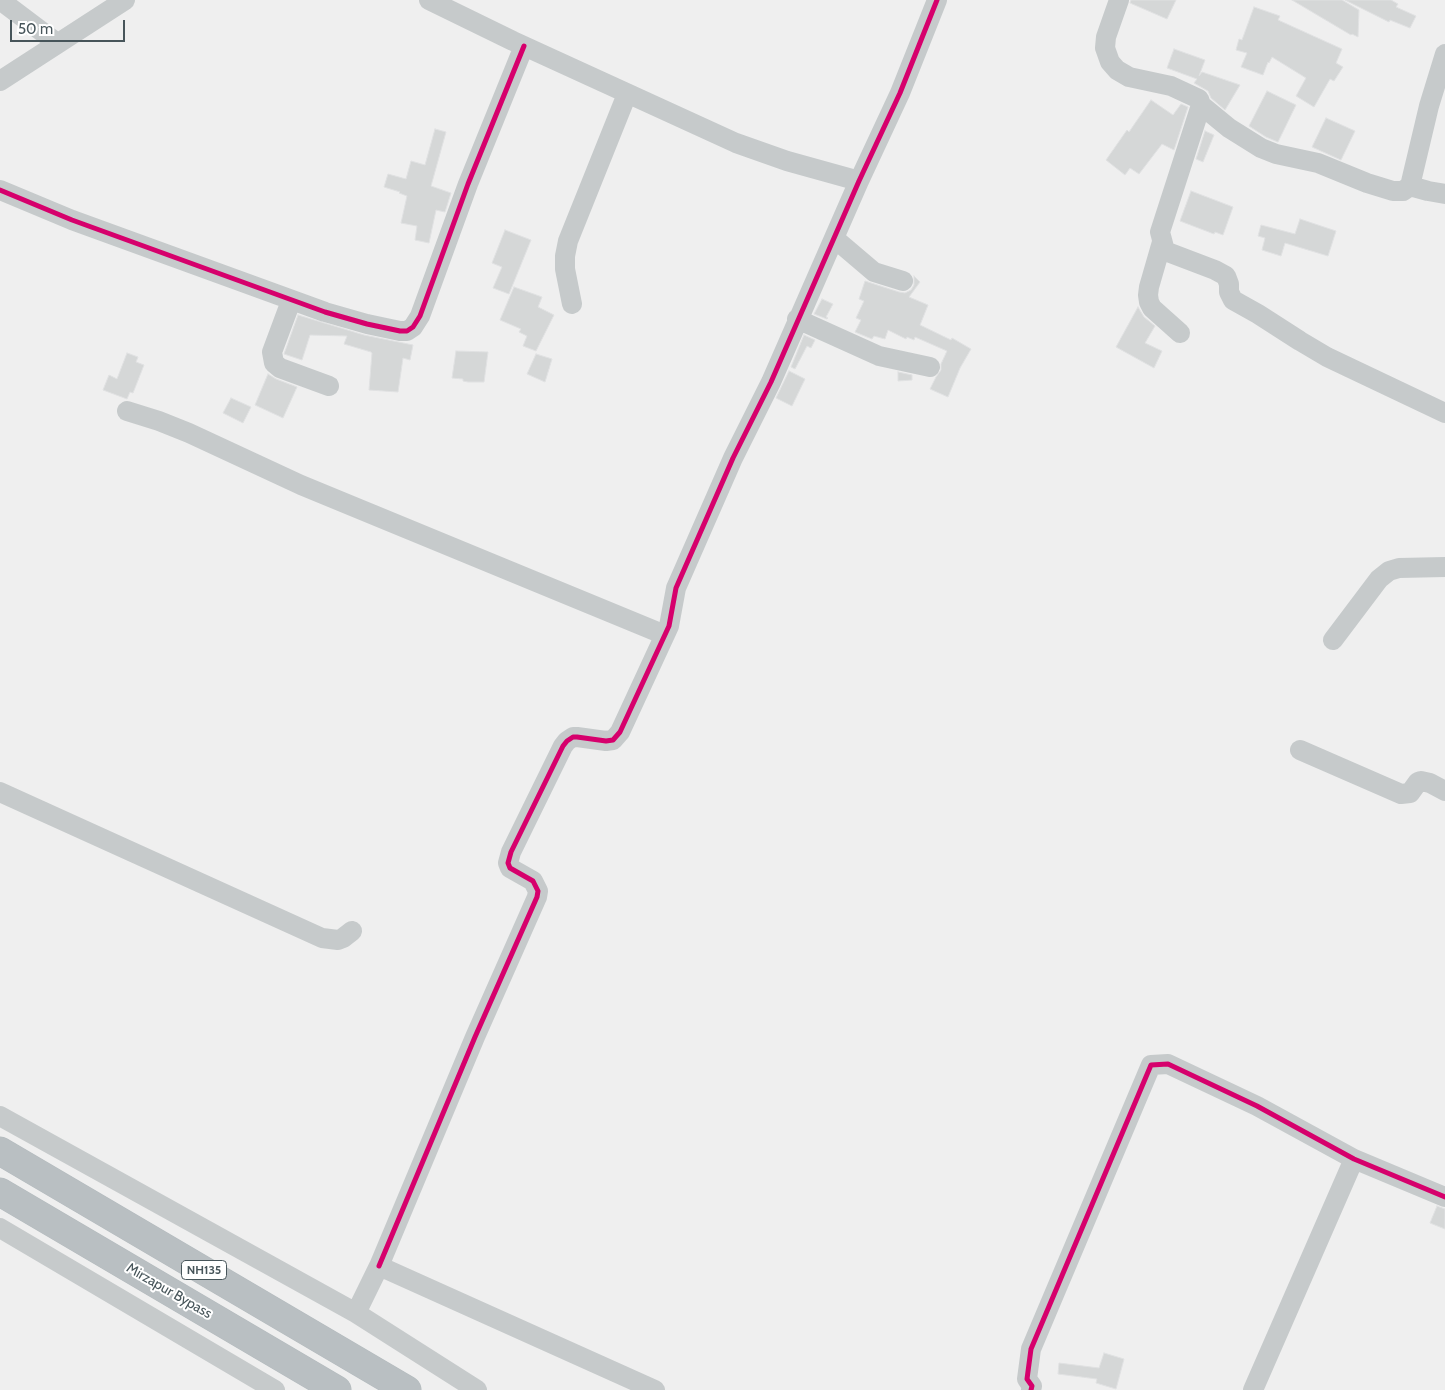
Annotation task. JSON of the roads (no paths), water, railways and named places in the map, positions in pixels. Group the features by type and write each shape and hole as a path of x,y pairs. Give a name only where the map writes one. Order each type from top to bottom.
{"highway":[{"name":"NH135","path":"0,1151 407,1390"},
{"name":"Mirzapur Bypass","path":"0,1192 337,1390"}],"street":[{"path":"0,0 57,43"},
{"path":"0,80 126,0"},
{"path":"429,0 627,94 736,143 787,162 859,181"},
{"path":"356,1313 379,1266 475,1037 537,897 538,891 533,881 510,868 508,863 511,852 563,746 572,737 606,741 613,740 644,683 669,626 676,588 733,458 771,382 797,319 900,93 937,0"},
{"path":"1119,0 1106,37 1106,55 1116,70 1129,77 1171,86 1198,99 1201,105 1229,128 1261,148 1276,154 1318,163 1393,191 1403,191 1410,186 1429,106 1445,54"},
{"path":"0,190 72,220 291,301 383,328 407,331 413,328 420,316 464,193 524,46"},
{"path":"572,304 565,269 568,241 627,94"},
{"path":"1201,105 1160,232 1165,251 1226,276 1229,292 1233,300 1327,357 1445,413"},
{"path":"1410,186 1445,194"},
{"path":"834,238 874,272 902,281"},
{"path":"1162,242 1149,287 1149,302 1152,308 1180,332"},
{"path":"291,301 272,352 274,364 280,368 330,386"},
{"path":"797,319 879,356 930,367"},
{"path":"127,411 189,433 301,484 665,635"},
{"path":"1333,640 1379,579 1389,571 1399,568 1445,567"},
{"path":"1300,750 1400,794 1410,793 1418,782 1421,781 1430,783 1445,792"},
{"path":"0,792 322,938 338,940 352,931"},
{"path":"1031,1390 1032,1386 1027,1379 1031,1349 1151,1066 1161,1063 1168,1064 1229,1092 1354,1159 1445,1197"},
{"path":"0,1116 356,1313 477,1390"},
{"path":"1253,1390 1354,1159"},
{"path":"0,1228 275,1390"},
{"path":"379,1266 655,1390"}]}
